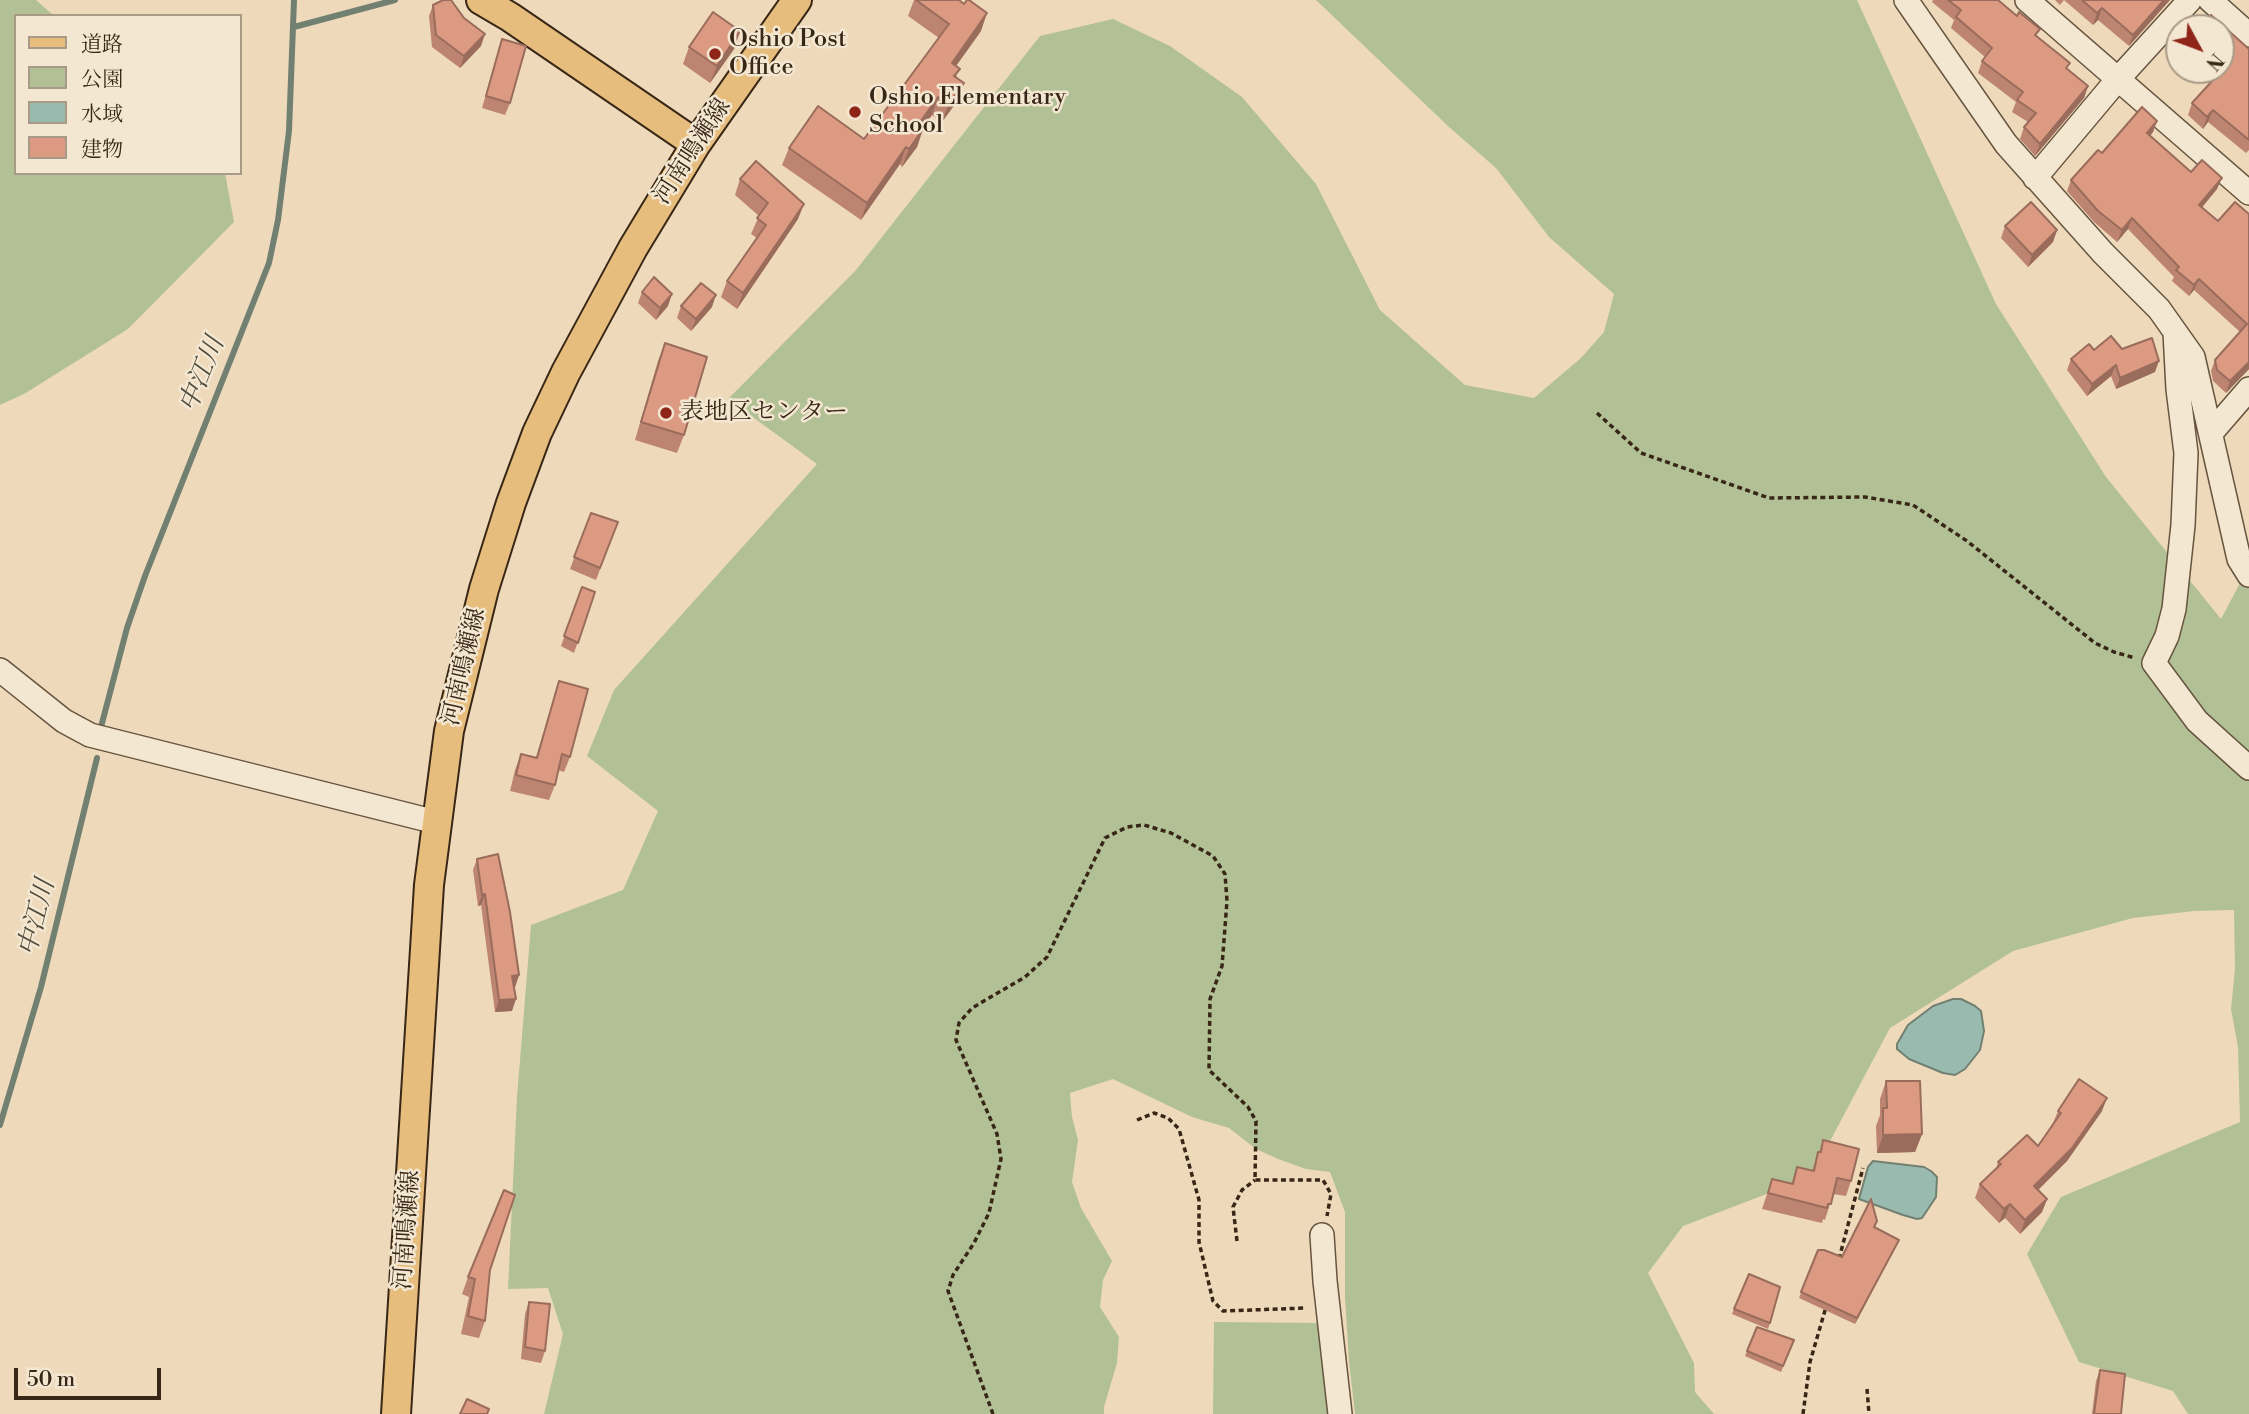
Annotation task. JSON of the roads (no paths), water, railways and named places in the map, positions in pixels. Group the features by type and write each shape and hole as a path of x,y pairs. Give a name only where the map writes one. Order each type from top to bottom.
{"main road":[{"path":"481,0 696,144"},
{"name":"河南鳴瀬線","path":"396,1414 429,885 449,731 468,651 510,503 537,433 566,372 633,247 696,144 797,0"}],"street":[{"path":"1906,0 2006,144 2158,309 2193,357 2239,559 2249,575"},
{"path":"2027,0 2249,193"},
{"path":"2035,178 2118,79 2190,0"},
{"path":"2210,0 2249,35"},
{"path":"2175,332 2178,389 2186,453 2183,525 2174,609 2167,636 2154,663 2197,721 2249,768"},
{"path":"2211,433 2249,389"},
{"path":"0,670 64,721 90,735 436,822"},
{"path":"1322,1235 1340,1414"}],"water":[{"path":"1961,999 1981,1011 1984,1031 1980,1050 1965,1069 1955,1075 1909,1059 1897,1049 1908,1025 1933,1006"},
{"path":"1873,1161 1924,1167 1937,1177 1936,1197 1922,1218 1903,1215 1859,1199 1868,1167"}],"waterway":[{"name":"中江川","path":"101,727 127,628 145,576 269,263 278,220 289,131 294,0"},
{"path":"294,27 395,0"},
{"name":"中江川","path":"0,1125 41,987 97,758"}],"place":[{"name":"Oshio Post Office","path":"715,54"},
{"name":"Oshio Elementary School","path":"855,112"},
{"name":"表地区センター","path":"666,413"}]}
